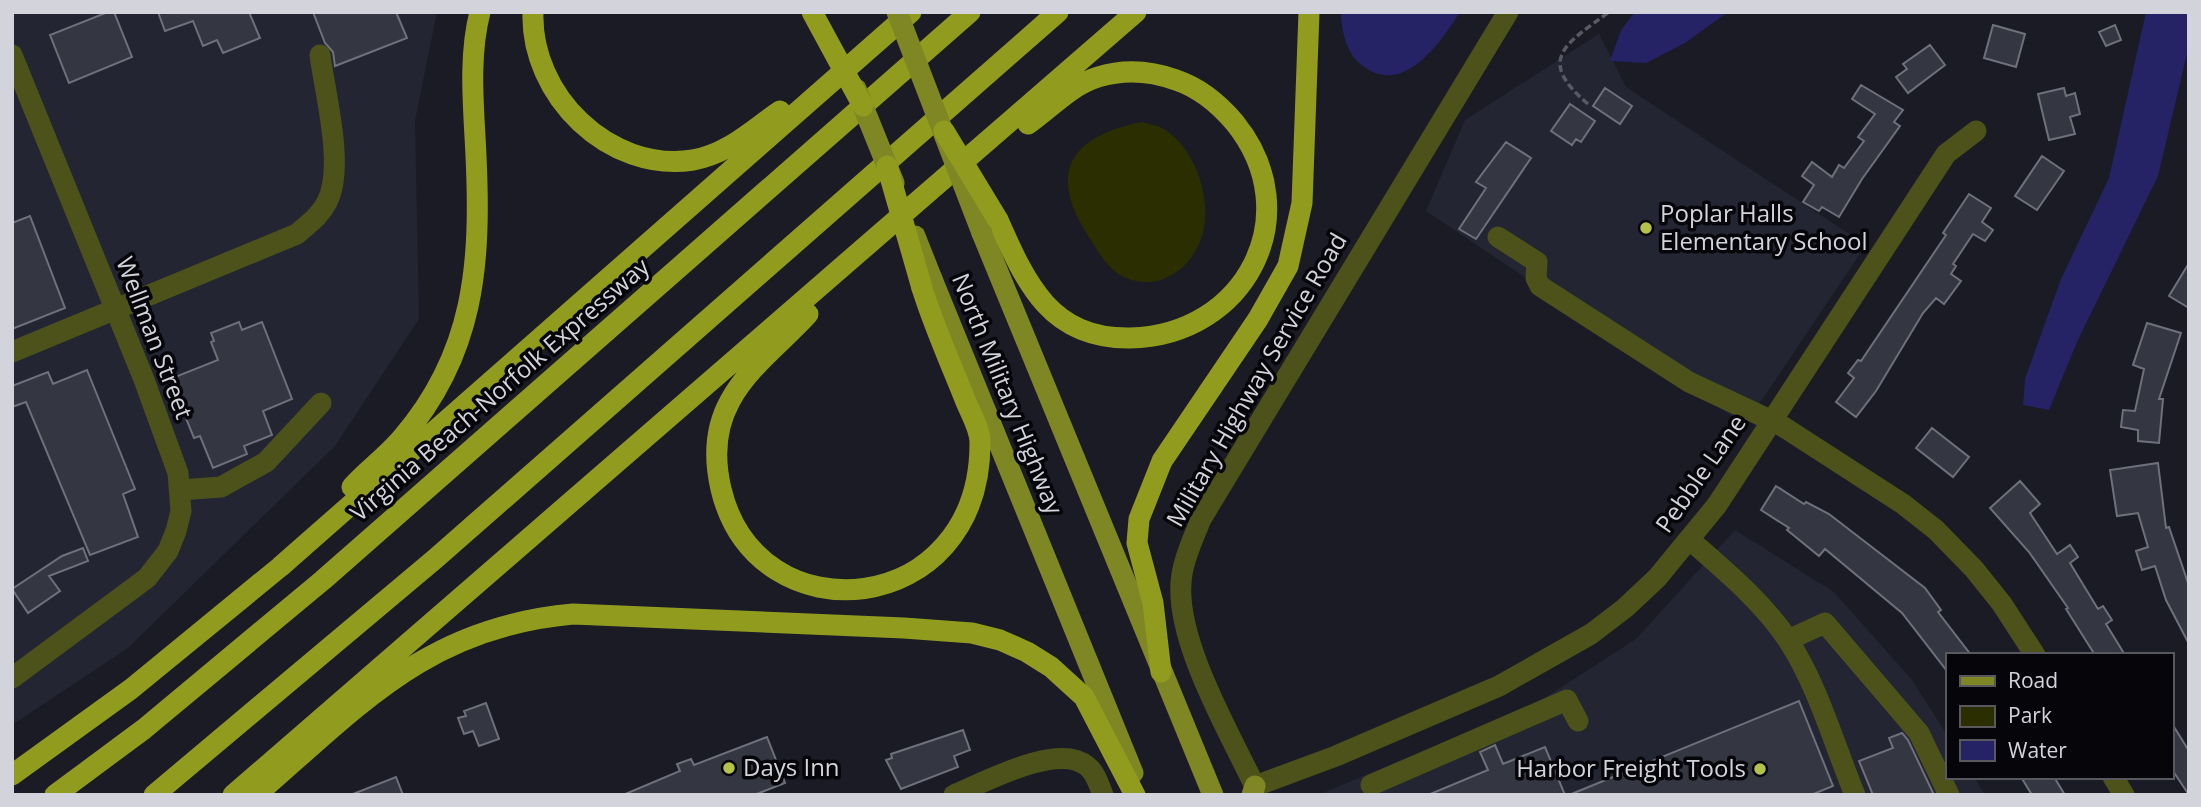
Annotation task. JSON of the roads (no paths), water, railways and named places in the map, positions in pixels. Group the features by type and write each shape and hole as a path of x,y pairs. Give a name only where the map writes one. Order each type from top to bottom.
{"highway":[{"path":"280,566 359,479 401,439 442,377 461,335 474,289 477,256 473,52 480,12"},
{"path":"533,12 535,41 542,65 567,108 588,130 609,143 653,159 671,161 694,159 727,148 882,38"},
{"path":"812,12 863,106"},
{"path":"12,775 131,689 280,566 911,12"},
{"name":"Virginia Beach-Norfolk Expressway","path":"55,795 144,729 323,580 970,12"},
{"path":"154,795 435,559 1058,12"},
{"path":"233,795 1136,12"},
{"path":"1161,672 1153,603 1137,543 1139,519 1162,461 1258,319 1288,266 1302,203 1309,12"},
{"path":"934,188 1073,90 1096,78 1138,72 1185,83 1224,110 1254,153 1266,194 1262,241 1245,279 1234,294 1198,324 1154,337 1120,338 1097,334 1058,315 1025,281 990,226 944,131"},
{"path":"865,249 787,337 749,374 730,401 720,427 717,473 735,526 752,548 785,574 830,588 853,590 889,583 915,572 934,559 962,525 979,478 980,438 887,166"},
{"path":"256,795 389,680 422,659 488,630 529,618 573,614 904,628 972,633 1000,640 1051,667 1084,697 1135,795"}],"main road":[{"path":"825,12 887,166"},
{"path":"897,12 944,131"},
{"name":"North Military Highway","path":"990,226 1161,672 1213,795"},
{"name":"North Military Highway","path":"927,284 1141,795"}],"street":[{"name":"Military Highway Service Road","path":"1255,792 1219,714 1183,620 1181,575 1188,550 1201,519 1508,12"},
{"path":"12,352 296,234 314,220 327,202 335,167 320,55"},
{"name":"Wellman Street","path":"12,678 94,618 158,565 176,531 181,489 144,377 13,61"},
{"name":"Pebble Lane","path":"1255,792 1538,667 1625,608 1690,540 1717,505 1946,154 1976,131"},
{"path":"1498,237 1537,262 1536,278 1540,286 1689,382 1770,420 1835,458 1936,530 2003,604 2034,653"},
{"path":"181,489 221,487 265,462 321,403"},
{"path":"1690,540 1734,579 1788,640 1803,668 1854,795"},
{"path":"1788,640 1825,623 1919,733 1949,795"},
{"path":"1371,785 1567,700 1578,721"},
{"path":"954,795 1034,763 1060,757 1074,758 1087,766 1103,795"},
{"path":"2114,779 2124,795"}],"water":[{"path":"1341,12 1460,12 1441,39 1417,64 1404,72 1390,75 1375,73 1354,58 1345,39"},
{"path":"1635,12 1728,12 1685,43 1646,63 1610,61 1621,30"},
{"path":"2146,12 2189,12 2189,45 2158,176 2077,342 2049,410 2023,405 2025,379 2061,279 2109,178"}],"place":[{"name":"Poplar Halls Elementary School","path":"1646,228"},
{"name":"Days Inn","path":"729,768"},
{"name":"Harbor Freight Tools","path":"1760,769"}]}
